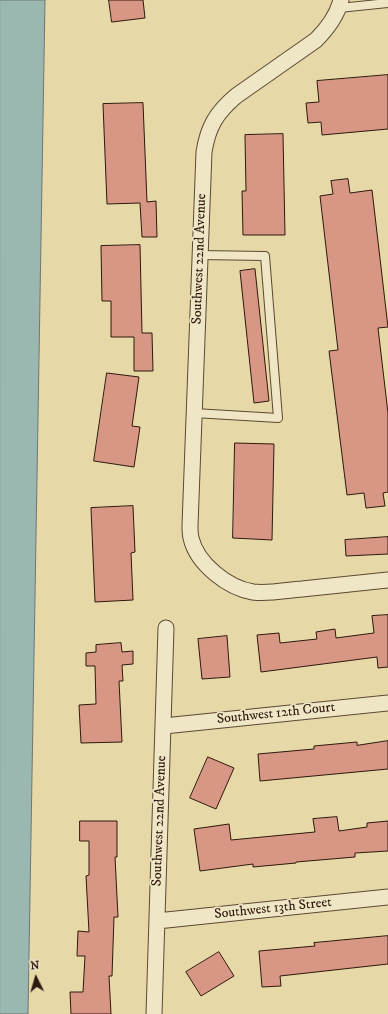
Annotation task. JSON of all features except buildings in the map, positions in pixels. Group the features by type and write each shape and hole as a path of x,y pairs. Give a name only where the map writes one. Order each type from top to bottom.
{"street":[{"name":"Southwest 22nd Avenue","path":"340,4 334,20 326,31 316,40 236,96 217,115 210,127 206,139 204,152 194,413 190,525 191,538 201,556 213,572 238,588 254,592 388,580"},
{"name":"Southwest 22nd Avenue","path":"154,1014 166,628"},
{"name":"Southwest 12th Court","path":"164,726 388,703"},
{"name":"Southwest 13th Street","path":"157,921 388,897"}],"lane":[{"path":"340,4 388,3"},
{"path":"194,413 278,418 266,256 200,255"}],"water":[{"path":"0,0 45,0 28,1014 0,1014"}]}
